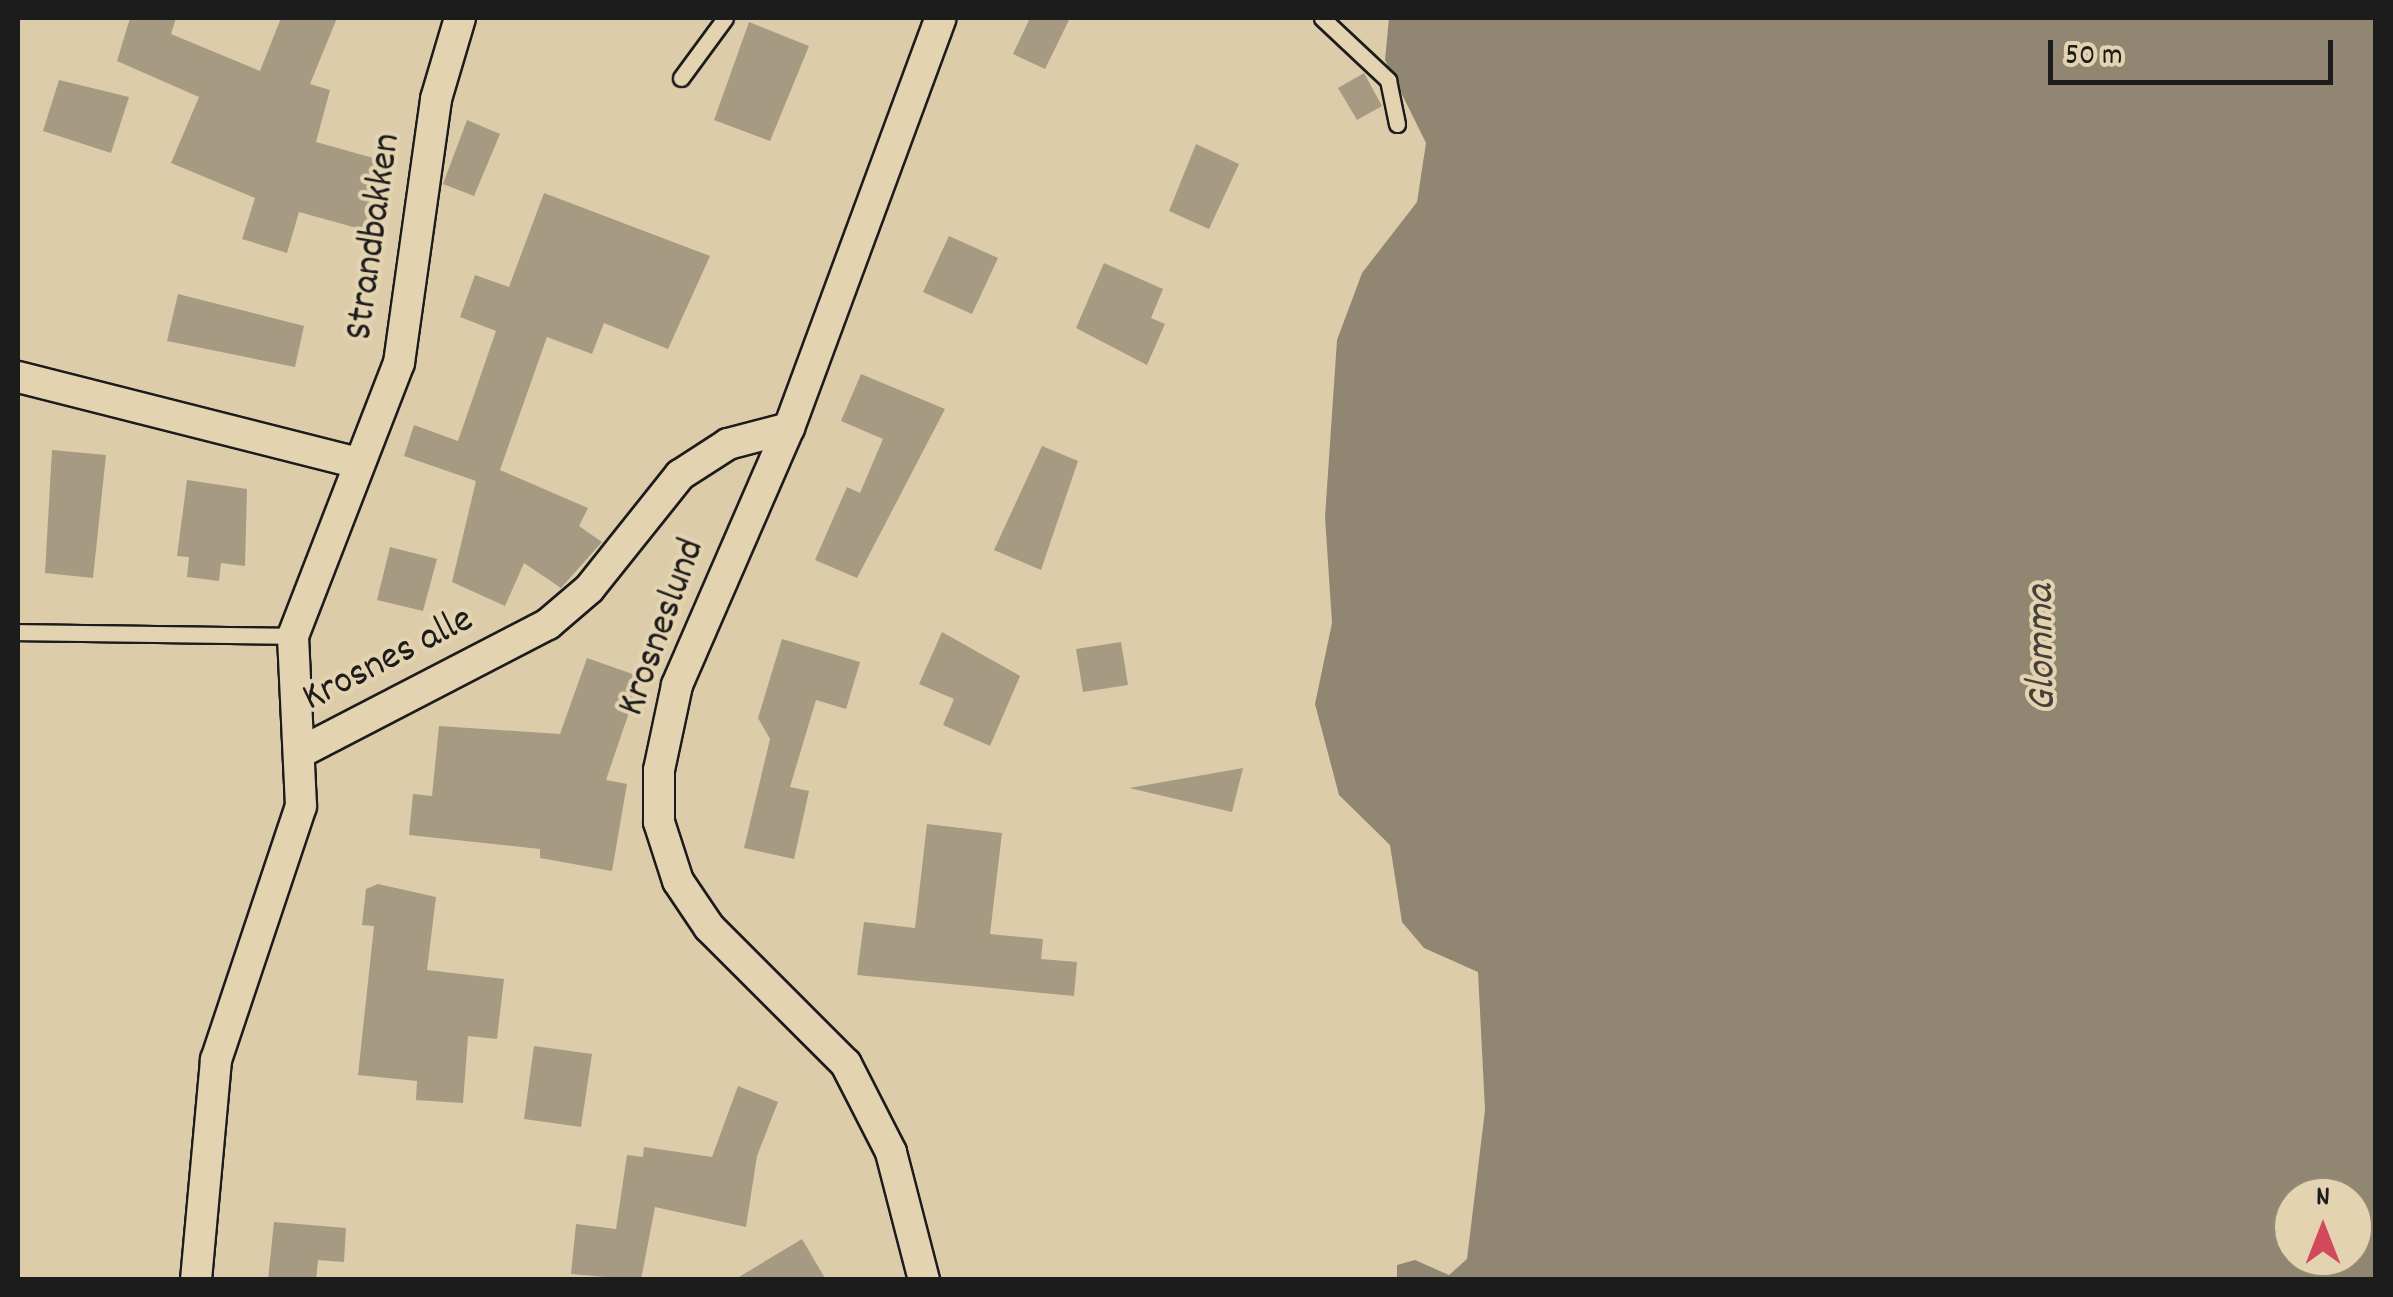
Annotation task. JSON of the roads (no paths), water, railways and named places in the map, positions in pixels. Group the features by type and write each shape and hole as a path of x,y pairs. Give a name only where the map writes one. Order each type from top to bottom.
{"street":[{"name":"Strandbakken","path":"305,750 293,636 406,333 428,146 460,18"},
{"name":"Krosneslund","path":"924,1280 908,1202 869,1103 804,1015 709,927 678,881 660,822 659,770 677,685 789,428 942,18"},
{"path":"18,377 359,464"},
{"name":"Krosnes alle","path":"196,1280 216,1060 288,853 305,750 548,624 589,589 680,475 728,444 789,428"}],"lane":[{"path":"680,78 725,18"},
{"path":"1322,18 1388,80 1397,124"},
{"path":"18,632 293,636"}],"water":[{"name":"Glomma","path":"1389,18 2375,18 2375,1279 1397,1279 1397,1265 1415,1260 1449,1275 1467,1259 1485,1110 1478,972 1424,948 1402,922 1390,845 1339,795 1315,704 1332,623 1325,517 1337,340 1362,273 1417,202 1426,143 1385,60"}]}
